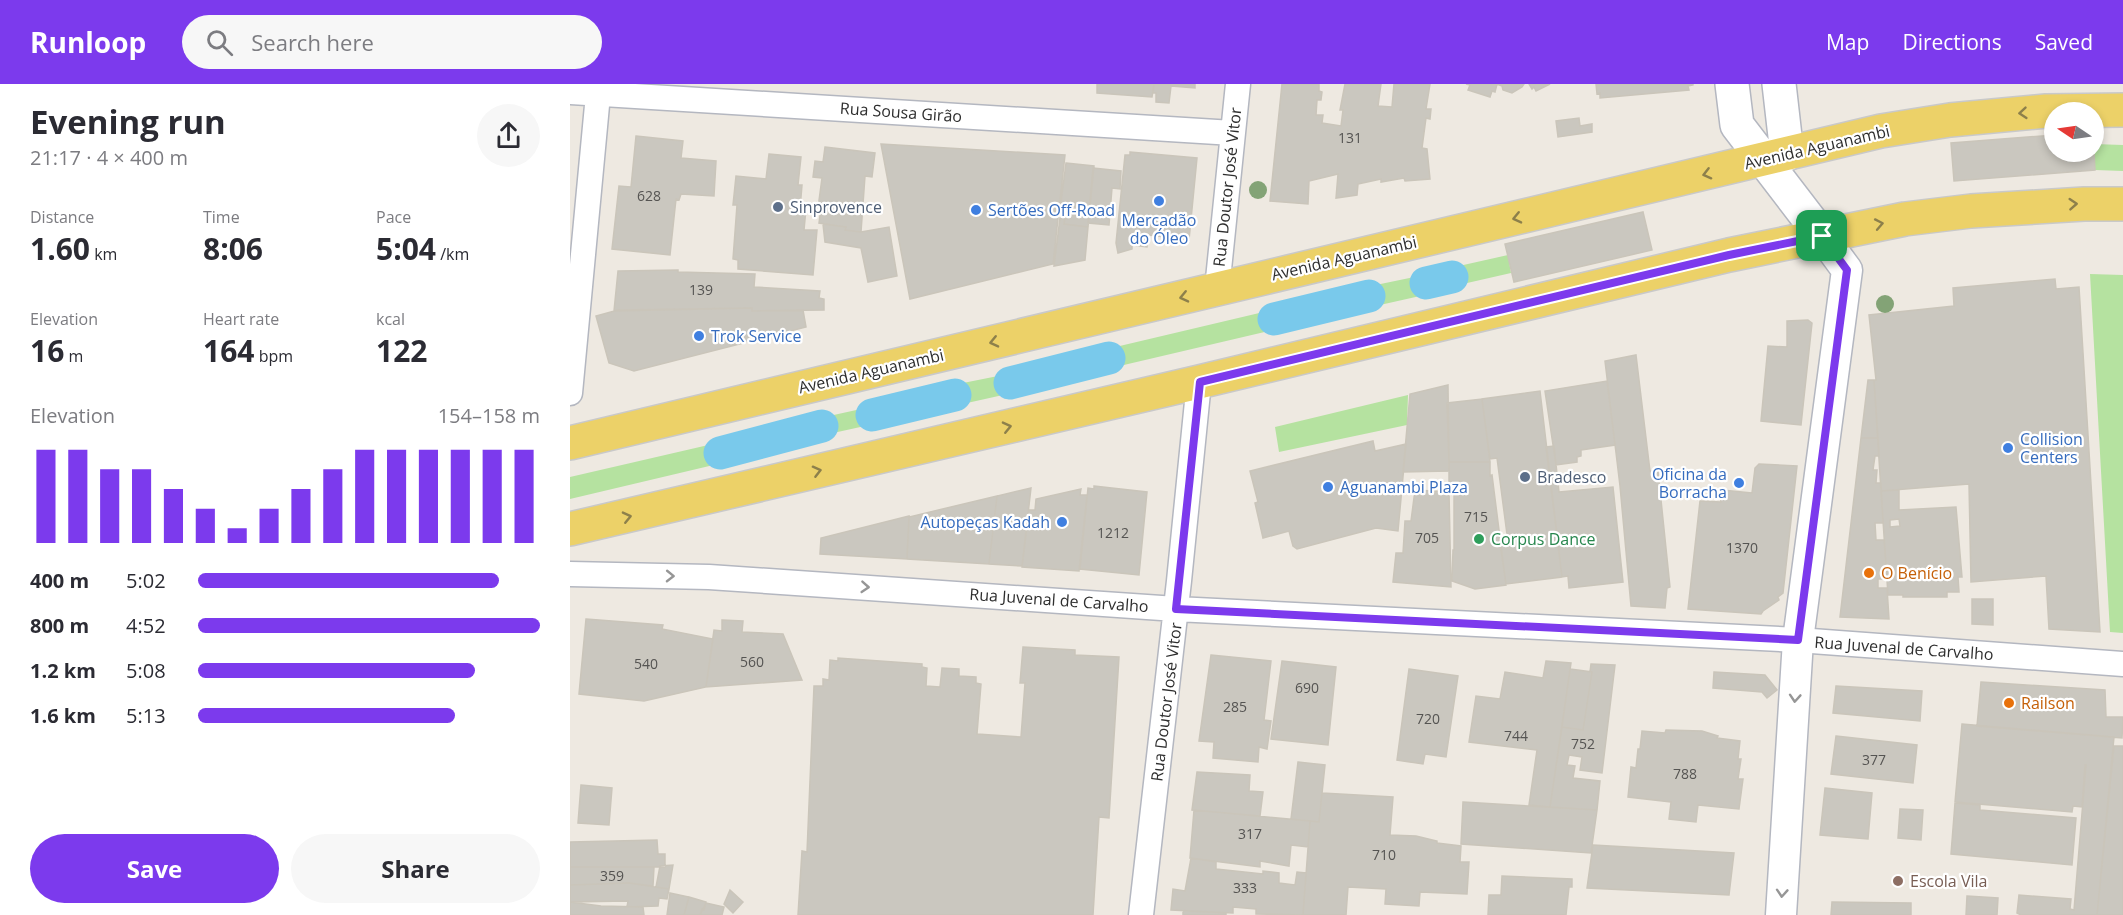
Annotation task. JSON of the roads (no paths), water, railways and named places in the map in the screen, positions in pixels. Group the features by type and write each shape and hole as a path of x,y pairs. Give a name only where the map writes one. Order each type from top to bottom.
{"main road":[{"path":"1732,84 1737,125 1775,157 1822,236"},
{"path":"1775,157 1779,84"},
{"name":"Avenida Aguanambi","path":"570,443 1881,131 1950,120 2046,111 2123,110"},
{"path":"570,530 1729,255 1905,219 1971,211 2123,204"}],"street":[{"name":"Rua Doutor José Vitor","path":"1217,289 1238,84"},
{"name":"Rua Sousa Girão","path":"570,92 598,88 1233,133"},
{"path":"570,393 598,88"},
{"path":"1781,915 1798,640 1847,270 1822,236"},
{"name":"Rua Doutor José Vitor","path":"1141,915 1200,382"},
{"name":"Rua Juvenal de Carvalho","path":"570,574 709,577 1176,609 1798,640 2123,664"}],"waterway":[{"path":"1426,283 1452,277"},
{"path":"1274,319 1369,296"},
{"path":"1010,383 1109,358"},
{"path":"872,415 955,395"},
{"path":"720,453 822,426"}],"place":[{"name":"Mercadão do Óleo","path":"1159,201"},
{"name":"Sinprovence","path":"778,207"},
{"name":"Sertões Off-Road","path":"976,210"},
{"name":"Trok Service","path":"699,336"},
{"name":"Collision Centers","path":"2008,448"},
{"name":"Bradesco","path":"1525,477"},
{"name":"Oficina da Borracha","path":"1739,483"},
{"name":"Aguanambi Plaza","path":"1328,487"},
{"name":"Autopeças Kadah","path":"1062,522"},
{"name":"Corpus Dance","path":"1479,539"},
{"name":"O Benício","path":"1869,573"},
{"name":"Railson","path":"2009,703"},
{"name":"Escola Vila","path":"1898,881"}]}
